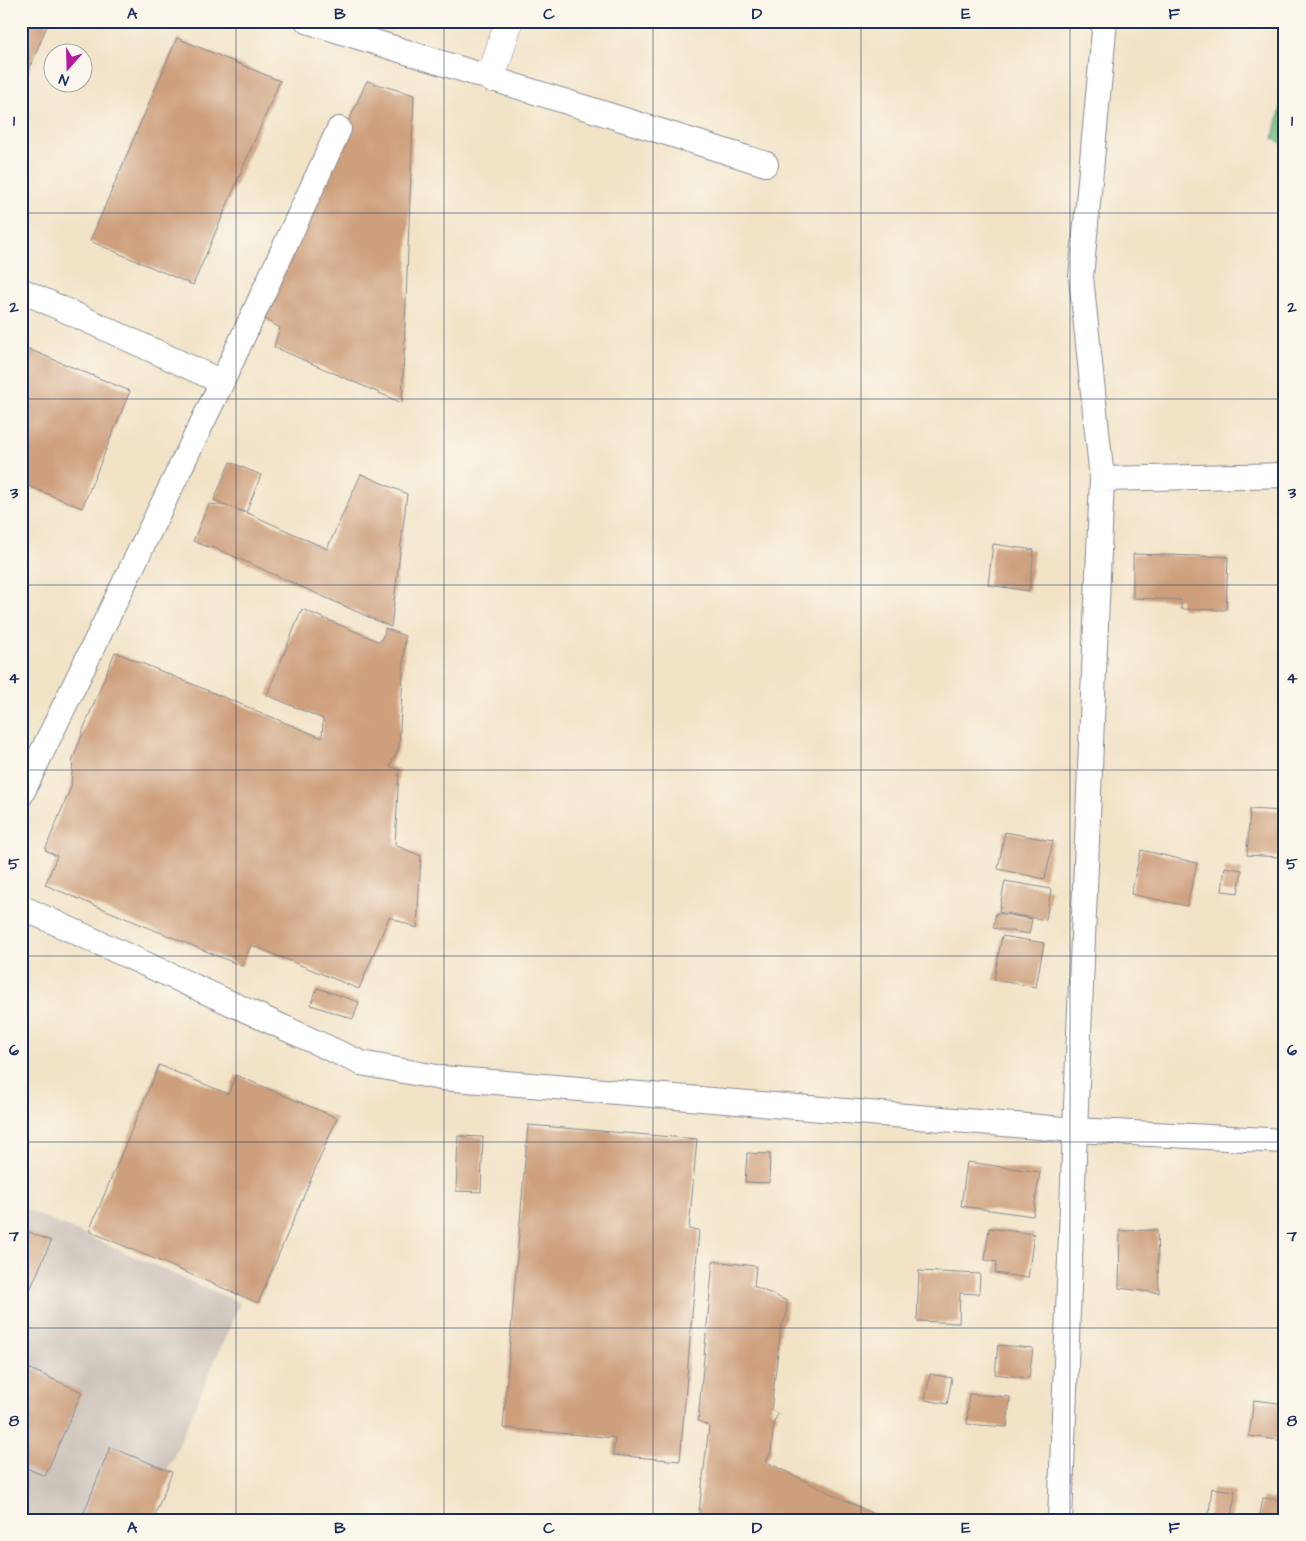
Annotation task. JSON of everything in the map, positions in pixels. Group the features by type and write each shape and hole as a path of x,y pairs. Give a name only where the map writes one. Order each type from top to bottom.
{"street":[{"path":"307,21 766,164"},
{"path":"491,78 509,21"},
{"path":"1060,1520 1102,479 1081,277 1105,21"},
{"path":"21,795 222,382 339,129"},
{"path":"21,290 222,382"},
{"path":"1102,479 1285,474"},
{"path":"21,906 361,1063 440,1078 1075,1130 1285,1141"}],"shaded area":[{"path":"21,1207 240,1303 146,1520 21,1520"}],"green space":[{"path":"1285,91 1285,145 1273,139"}],"building":[{"path":"21,21 49,21 21,89"},
{"path":"177,38 280,81 193,285 90,241"},
{"path":"367,81 414,95 402,403 274,347 280,328 259,316"},
{"path":"21,346 130,391 82,508 21,483"},
{"path":"230,462 261,475 246,513 214,500"},
{"path":"361,474 407,494 391,627 215,548 193,541 209,504 228,506 250,514 327,549"},
{"path":"993,544 1034,550 1029,591 988,585"},
{"path":"1133,554 1228,557 1226,610 1181,609 1181,600 1133,598"},
{"path":"302,609 380,642 385,628 405,636 399,747 390,766 399,770 395,845 421,856 417,928 389,917 359,989 251,945 242,966 45,885 57,856 45,850 71,787 73,758 115,652 322,738 323,719 267,695"},
{"path":"1250,809 1282,811 1279,857 1247,855"},
{"path":"1005,832 1053,841 1045,879 998,869"},
{"path":"1141,850 1197,863 1187,906 1131,894"},
{"path":"1225,867 1242,870 1238,893 1222,891"},
{"path":"1005,881 1051,889 1046,920 999,912"},
{"path":"996,913 1032,919 1029,934 993,928"},
{"path":"1002,936 1044,943 1036,987 994,980"},
{"path":"317,988 359,1002 353,1019 311,1005"},
{"path":"159,1065 228,1094 236,1075 337,1118 258,1303 89,1231"},
{"path":"528,1125 697,1139 689,1229 699,1230 680,1461 613,1455 615,1438 503,1428"},
{"path":"458,1136 483,1137 481,1192 456,1191"},
{"path":"747,1153 770,1154 769,1183 745,1182"},
{"path":"967,1162 1040,1172 1033,1216 961,1206"},
{"path":"989,1228 1034,1234 1028,1278 995,1273 997,1262 985,1260"},
{"path":"21,1229 51,1241 21,1311"},
{"path":"1157,1230 1159,1293 1119,1288 1120,1231"},
{"path":"713,1261 756,1266 754,1286 787,1301 786,1317 781,1327 771,1410 778,1414 774,1422 771,1452 766,1462 886,1520 698,1520 709,1426 698,1421"},
{"path":"919,1271 980,1274 979,1294 960,1293 959,1323 917,1321"},
{"path":"998,1345 1033,1348 1029,1378 995,1374"},
{"path":"21,1365 82,1392 45,1476 21,1466"},
{"path":"930,1374 952,1378 947,1404 925,1400"},
{"path":"969,1394 1010,1397 1007,1427 967,1424"},
{"path":"1254,1400 1285,1404 1285,1441 1249,1436"},
{"path":"110,1447 172,1472 153,1520 81,1520"},
{"path":"1281,1459 1285,1459 1285,1493 1281,1493"},
{"path":"1212,1488 1235,1491 1232,1520 1208,1520"},
{"path":"1263,1498 1285,1500 1285,1520 1259,1520"}]}
